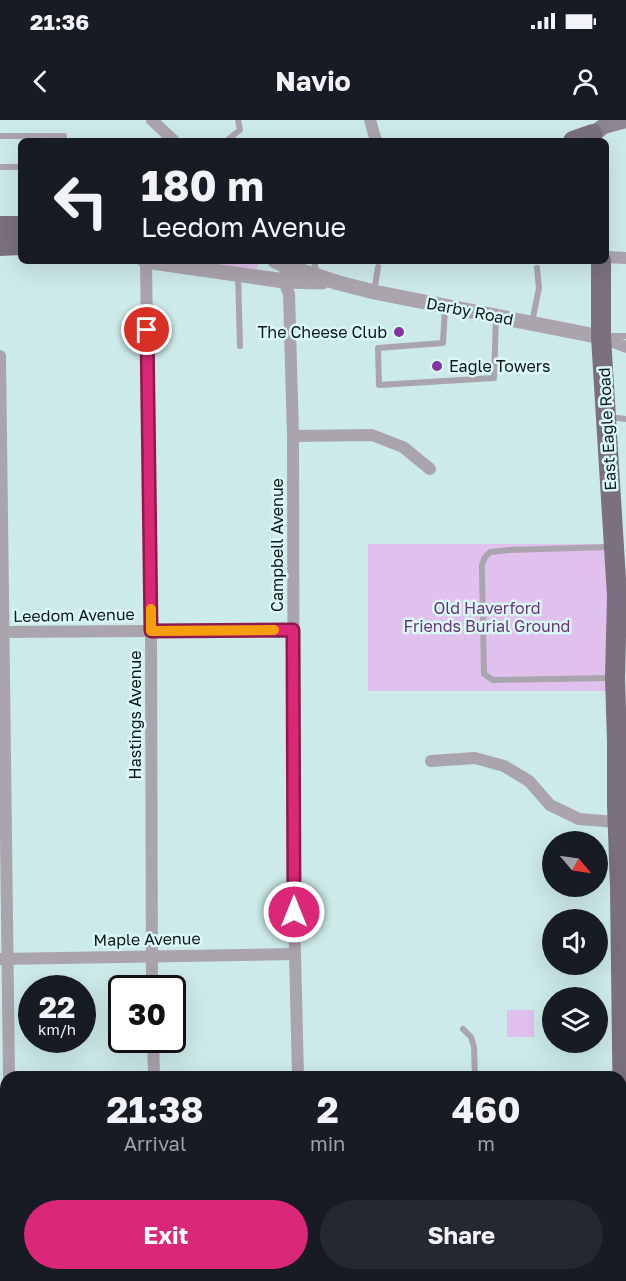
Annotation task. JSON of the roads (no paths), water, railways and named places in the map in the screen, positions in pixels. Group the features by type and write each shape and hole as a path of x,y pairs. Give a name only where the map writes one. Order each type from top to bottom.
{"main road":[{"path":"593,132 604,126 626,120"},
{"path":"0,226 18,226"},
{"path":"0,246 18,245"},
{"name":"East Eagle Road","path":"601,264 601,337 615,506 614,547 621,596 615,678 622,742 617,822 623,887 624,1071"}],"street":[{"path":"152,120 171,138"},
{"path":"370,120 375,138"},
{"path":"609,257 626,258"},
{"name":"Hastings Avenue","path":"146,264 151,631 152,975"},
{"name":"Darby Road","path":"167,264 238,274 316,268 339,283"},
{"name":"Darby Road","path":"281,269 374,292 601,337"},
{"name":"Campbell Avenue","path":"281,269 289,294 293,436 295,954 298,1071"},
{"path":"601,337 626,347"},
{"path":"0,356 4,958 9,1071"},
{"path":"293,436 372,435 404,447 430,469"},
{"name":"Leedom Avenue","path":"1,632 293,630"},
{"path":"432,761 475,758 504,766 529,781 550,805 579,819 617,822"},
{"name":"Maple Avenue","path":"4,958 295,954"},
{"path":"153,1053 154,1071"}],"lane":[{"path":"230,138 240,130 238,120"},
{"path":"0,136 64,136 64,138"},
{"path":"0,167 18,167"},
{"path":"374,292 378,267"},
{"path":"532,323 539,288 537,268"},
{"path":"238,274 240,346"},
{"path":"445,306 443,343 378,348 379,385 494,378 496,316"},
{"path":"601,337 626,336"},
{"path":"606,417 626,419"},
{"path":"614,547 509,549 490,552 485,557 482,572 484,674 489,678 493,680 615,678"},
{"path":"463,1029 471,1037 474,1047 475,1071"}],"place":[{"name":"The Cheese Club","path":"399,332"},
{"name":"Eagle Towers","path":"437,366"}],"park label":[{"name":"Old Haverford Friends Burial Ground","path":"487,617"}]}
